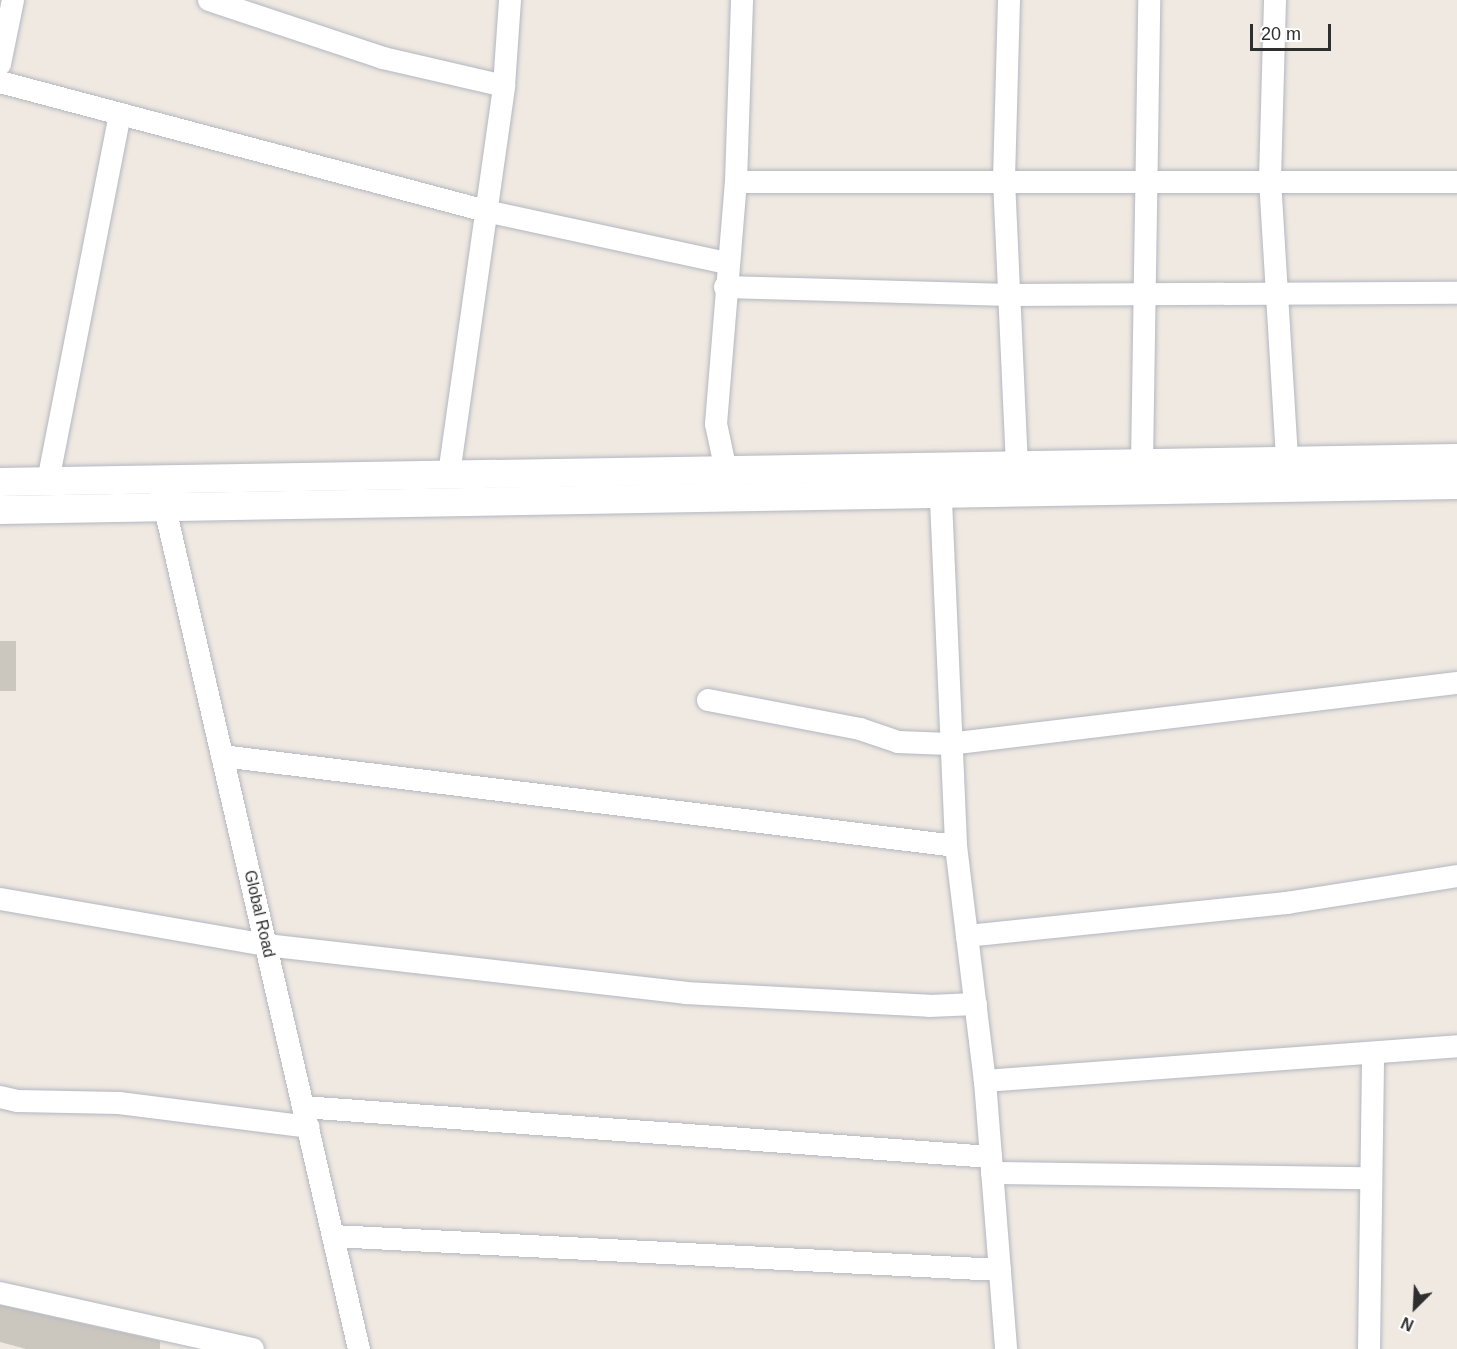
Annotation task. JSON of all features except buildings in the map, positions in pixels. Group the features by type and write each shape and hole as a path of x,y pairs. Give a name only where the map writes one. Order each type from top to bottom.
{"street":[{"path":"0,64 13,0"},
{"path":"209,0 383,58 504,86"},
{"path":"449,474 504,86 510,0"},
{"path":"733,498 724,470 716,424 726,263 736,182 742,0"},
{"path":"1009,0 1004,180 1017,465"},
{"path":"1142,463 1142,294 1149,0"},
{"path":"1275,0 1270,180 1287,460"},
{"path":"0,82 486,212 726,263"},
{"path":"48,481 120,114"},
{"path":"736,182 1004,180 1457,182"},
{"path":"725,287 1010,295 1457,292"},
{"path":"0,482 48,481 162,493 733,498 940,480 1017,465 1457,458"},
{"path":"0,510 162,493 449,474 724,470 940,480 1457,485"},
{"path":"940,480 949,744 956,846 985,1081 1006,1349"},
{"name":"Global Road","path":"162,493 358,1349"},
{"path":"708,700 860,729 898,742 949,744 1457,683"},
{"path":"222,756 956,846"},
{"path":"967,936 1287,903 1457,876"},
{"path":"0,899 266,945 685,993 929,1006 976,1004"},
{"path":"985,1081 1457,1046"},
{"path":"1369,1349 1373,1054"},
{"path":"0,1097 18,1101 119,1103 991,1165 1371,1178"},
{"path":"333,1236 1000,1270"},
{"path":"0,1293 190,1342 253,1349"}]}
